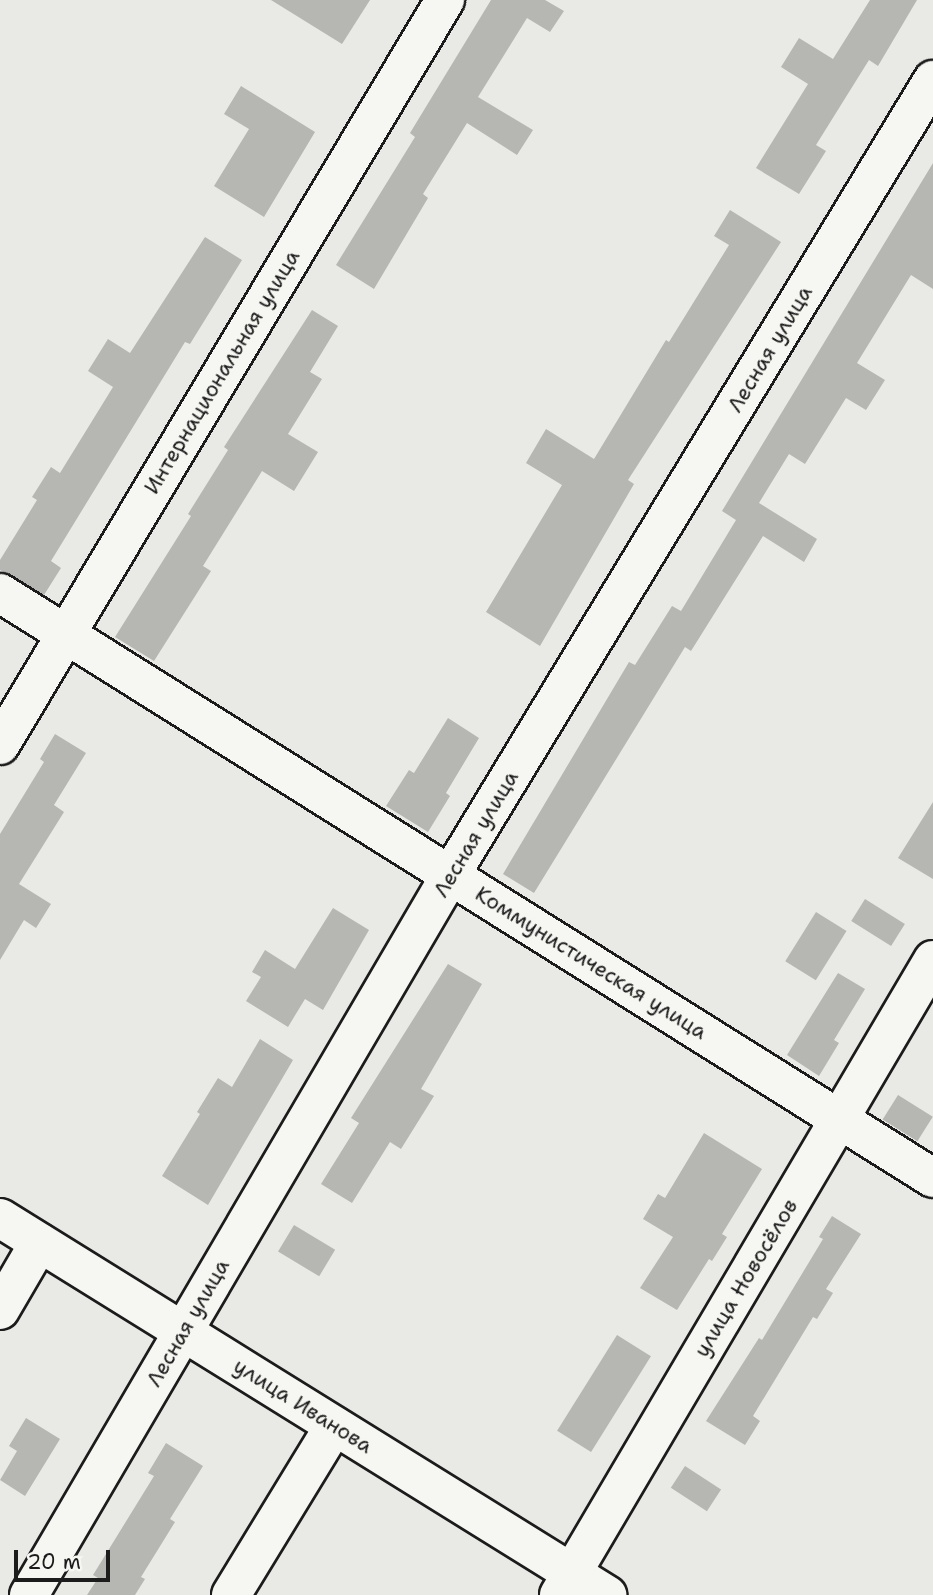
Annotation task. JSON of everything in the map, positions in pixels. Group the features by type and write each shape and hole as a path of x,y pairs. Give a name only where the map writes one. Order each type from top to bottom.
{"street":[{"name":"Интернациональная улица","path":"0,745 445,0"},
{"name":"Лесная улица","path":"29,1595 451,874 933,80"},
{"name":"Коммунистическая улица","path":"0,593 933,1178"},
{"name":"улица Новосёлов","path":"566,1584 933,960"},
{"name":"улица Иванова","path":"0,1218 334,1426 566,1584 607,1595"},
{"path":"0,1310 40,1243"},
{"path":"231,1595 334,1426"}],"building":[{"path":"271,0 370,0 342,44"},
{"path":"491,0 545,0 564,11 550,32 527,18 478,97 533,130 517,155 467,123 423,194 428,198 374,289 336,265 415,137 410,133"},
{"path":"870,0 917,0 878,66 869,60 816,145 826,151 799,194 756,168 808,84 781,67 799,38 833,59"},
{"path":"241,86 315,132 264,217 214,186 249,129 224,114"},
{"path":"933,163 933,289 911,275 857,363 885,380 866,410 846,398 805,464 789,454 759,503 817,539 804,562 763,536 691,651 685,647 534,893 503,874 629,662 635,665 672,606 681,611 736,520 722,511"},
{"path":"730,210 781,242 628,480 634,484 540,646 486,612 562,485 526,463 546,429 594,459 666,340 669,342 729,245 714,236"},
{"path":"205,237 242,260 190,344 185,342 51,561 61,568 44,595 0,570 0,560 37,500 32,497 51,467 60,473 113,387 88,371 108,339 130,353"},
{"path":"312,310 338,326 310,372 322,379 288,434 318,452 294,491 262,471 203,566 211,571 154,661 115,637 191,516 188,514 228,450 224,447"},
{"path":"448,718 479,738 446,793 450,796 428,832 386,806 409,770 414,773"},
{"path":"55,734 86,753 54,805 64,812 19,884 51,904 36,928 24,920 0,960 0,834 44,762 40,759"},
{"path":"933,802 933,879 898,858"},
{"path":"865,899 905,924 891,946 851,921"},
{"path":"333,908 369,930 323,1010 305,999 288,1027 246,1001 261,977 252,972 265,950 295,969"},
{"path":"816,912 847,931 816,980 785,961"},
{"path":"448,964 482,984 421,1089 434,1096 401,1149 390,1142 352,1203 321,1184 359,1123 351,1118"},
{"path":"838,973 865,989 834,1040 839,1043 819,1076 787,1055"},
{"path":"260,1039 293,1060 208,1205 162,1176 200,1114 197,1112 218,1078 232,1087"},
{"path":"898,1095 933,1117 917,1141 883,1120"},
{"path":"704,1133 762,1169 722,1234 727,1237 712,1261 709,1259 677,1310 640,1288 673,1237 643,1219 658,1194 665,1198"},
{"path":"832,1216 861,1234 826,1289 833,1293 817,1319 813,1317 753,1416 760,1421 745,1445 706,1421 759,1338 762,1340 823,1239 819,1237"},
{"path":"294,1225 335,1250 319,1276 278,1252"},
{"path":"617,1335 651,1356 591,1452 557,1431"},
{"path":"26,1418 60,1439 25,1496 0,1480 17,1451 9,1446"},
{"path":"166,1443 203,1466 170,1519 175,1522 141,1577 145,1579 135,1595 87,1595 98,1578 93,1575 154,1476 148,1473"},
{"path":"685,1466 721,1489 707,1511 671,1488"}]}
